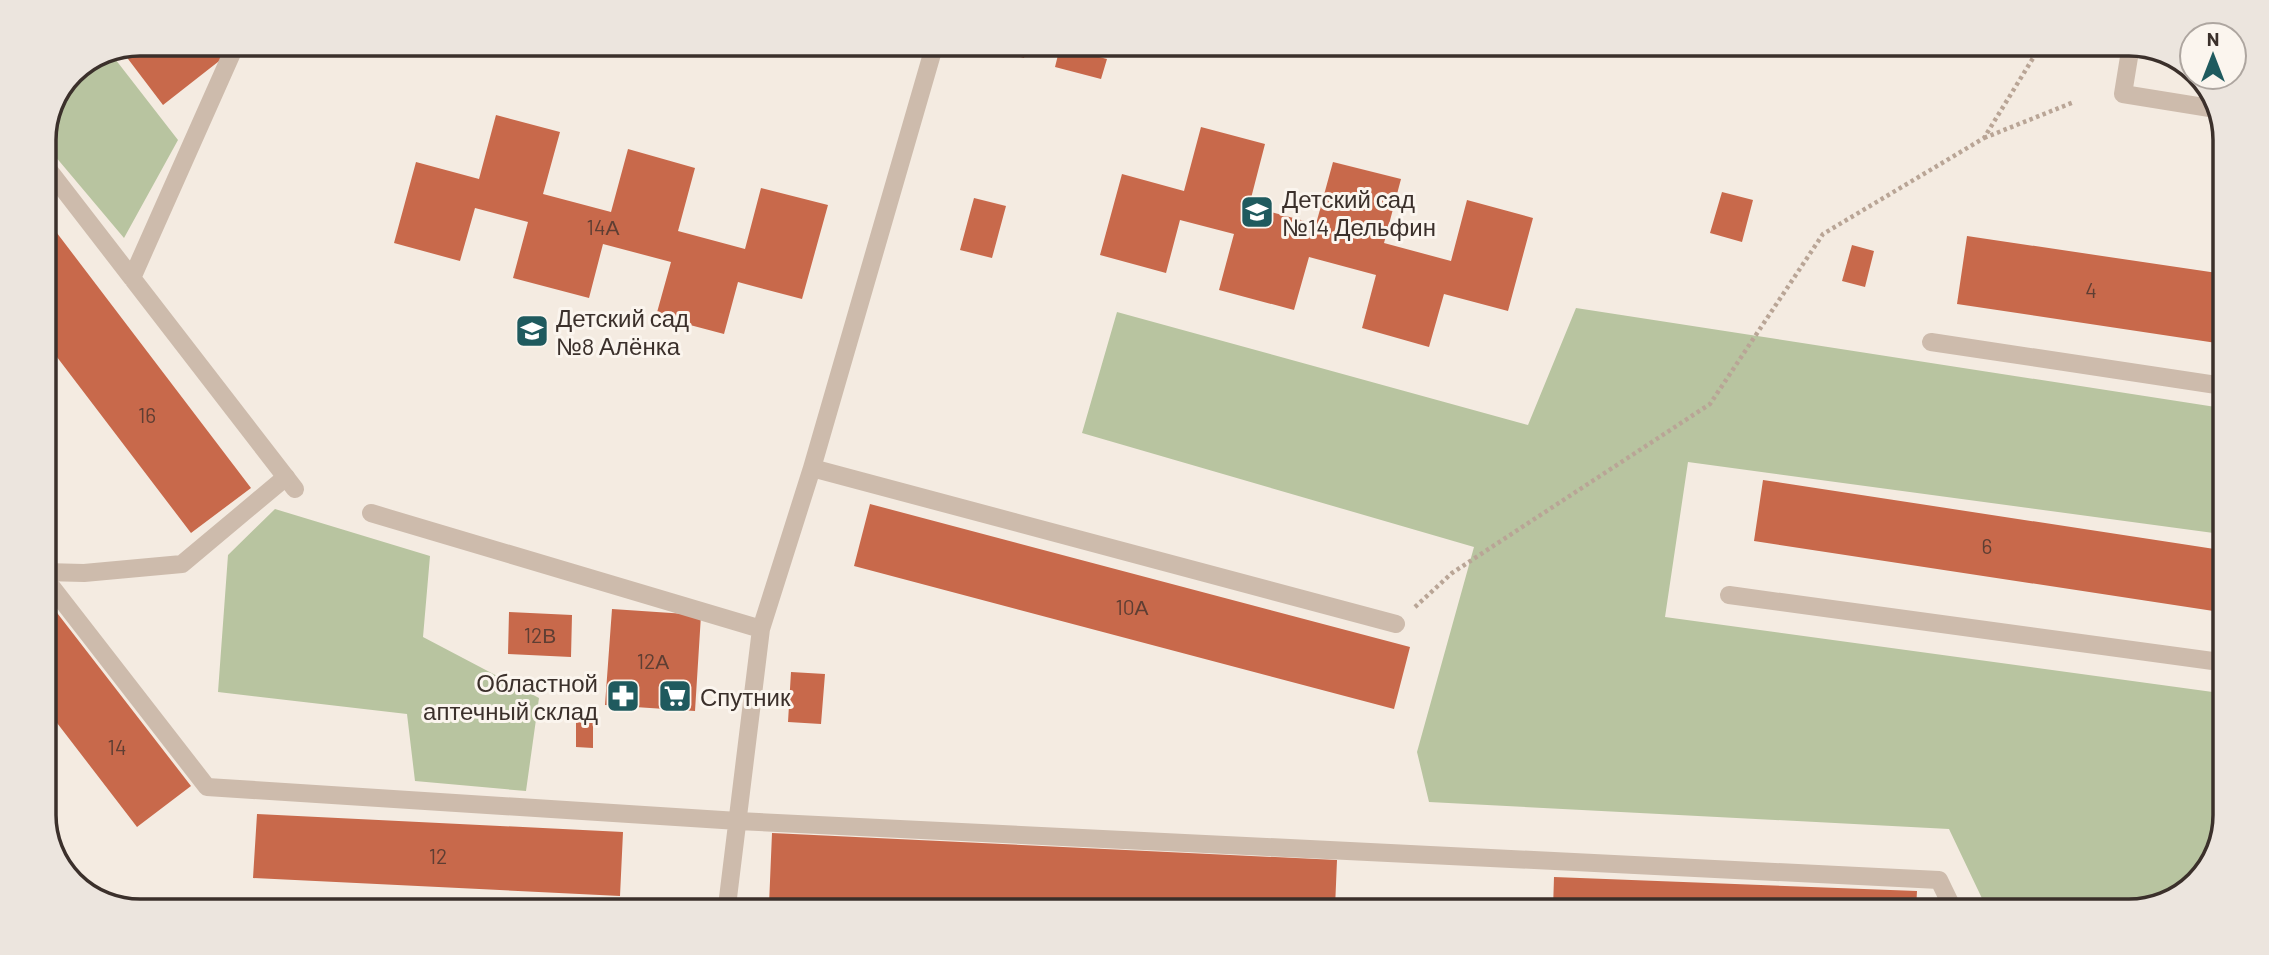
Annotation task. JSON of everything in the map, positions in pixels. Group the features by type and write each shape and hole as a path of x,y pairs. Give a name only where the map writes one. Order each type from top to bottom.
{"street":[{"path":"132,278 231,56"},
{"path":"728,899 761,629 812,468 931,56"},
{"path":"2129,56 2123,94 2206,107"},
{"path":"56,180 291,483 182,564 56,574"},
{"path":"1931,342 2213,385"},
{"path":"812,468 1396,624"},
{"path":"371,513 761,629"},
{"path":"56,591 207,787 738,821 1939,880 1948,899"},
{"path":"1728,595 2213,661"}],"path":[{"path":"1984,138 2035,56"},
{"path":"1396,624 1452,573 1710,404 1823,234 1984,138 2074,102"}],"green space":[{"path":"116,60 178,140 124,238 56,157 58,124 70,93 93,70"},
{"path":"1576,308 2213,407 2213,533 1688,462 1665,617 2213,692 2213,815 2207,847 2202,857 2176,885 2156,895 2129,899 1982,899 1949,829 1429,802 1417,752 1474,547 1082,433 1117,312 1528,425"},
{"path":"275,509 430,556 423,637 539,698 526,791 415,781 407,714 218,692 228,555"}],"building":[{"path":"221,56 223,58 163,105 127,58"},
{"path":"1058,56 1095,56 1107,59 1101,79 1055,67"},
{"path":"496,115 560,132 543,194 611,212 628,149 695,168 678,231 745,249 761,188 828,205 802,299 738,282 724,334 656,316 671,262 603,244 589,298 513,278 528,222 475,208 460,261 394,243 416,162 479,179"},
{"path":"1201,127 1265,144 1249,206 1316,224 1333,162 1401,179 1384,243 1451,261 1467,200 1533,218 1508,311 1444,294 1429,347 1362,328 1376,275 1309,257 1294,310 1219,290 1234,234 1180,220 1166,273 1100,255 1122,174 1184,191"},
{"path":"1722,192 1753,200 1742,242 1710,233"},
{"path":"974,198 1006,206 992,258 960,250"},
{"path":"56,232 251,488 191,533 56,356"},
{"path":"1967,236 2213,272 2213,342 1957,304"},
{"path":"1852,245 1874,251 1865,287 1842,281"},
{"path":"1763,480 2213,549 2213,611 1754,541"},
{"path":"870,504 1410,647 1394,709 854,566"},
{"path":"612,609 701,615 695,711 605,705"},
{"path":"56,612 191,786 137,827 56,722"},
{"path":"509,612 572,615 571,657 508,654"},
{"path":"791,672 825,674 821,724 788,722"},
{"path":"576,714 593,714 593,748 576,747"},
{"path":"257,814 623,832 620,896 253,878"},
{"path":"772,833 1337,860 1335,899 769,899"},
{"path":"1554,877 1917,891 1917,899 1553,899"}],"place":[{"name":"Детский сад №14 Дельфин","path":"1257,212"},
{"name":"Детский сад №8 Алёнка","path":"532,331"},
{"name":"Областной аптечный склад","path":"623,696"},
{"name":"Спутник","path":"675,696"}]}
